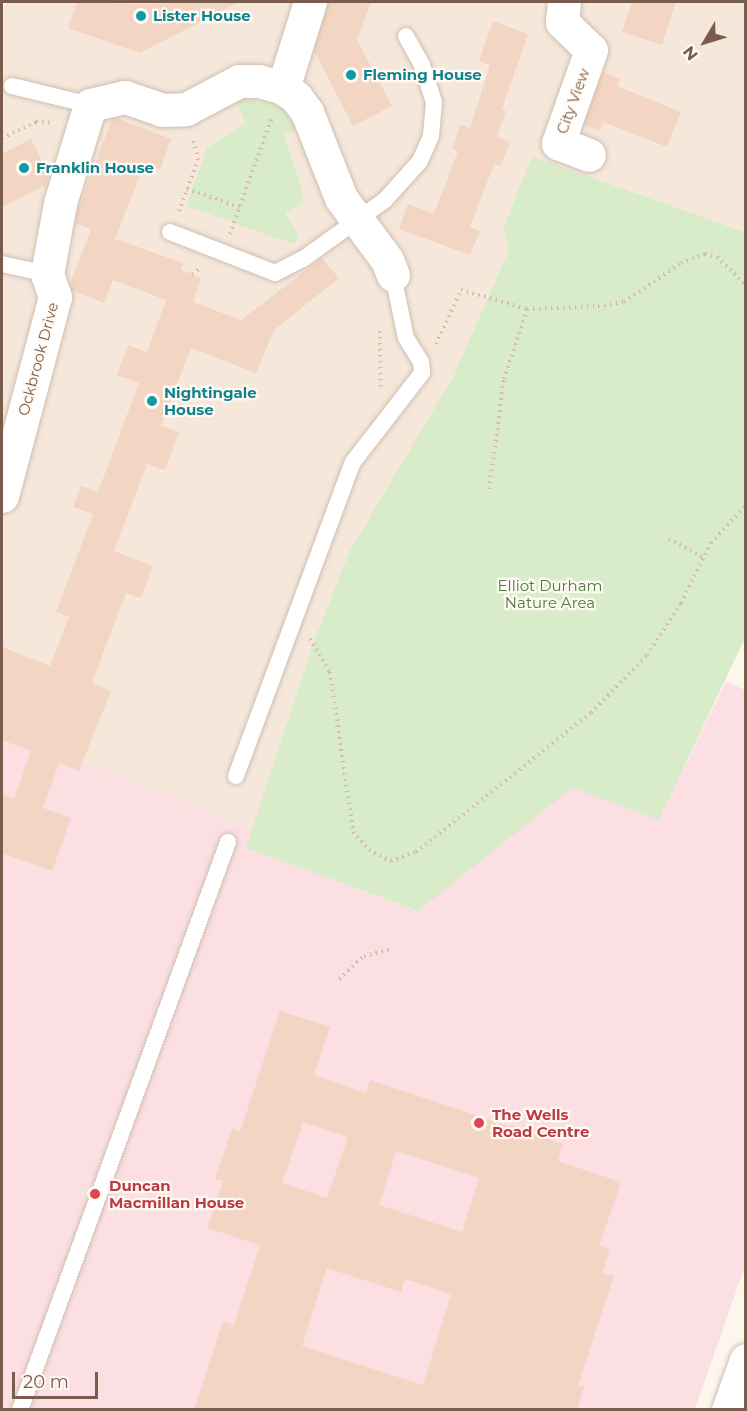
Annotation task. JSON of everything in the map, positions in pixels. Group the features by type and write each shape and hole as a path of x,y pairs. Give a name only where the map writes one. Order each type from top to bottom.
{"street":[{"path":"283,88 310,2"},
{"name":"City View","path":"564,2 562,22 591,50 558,143 593,157"},
{"path":"87,119 125,97 162,110 186,109 239,81 260,81 283,88 296,97 307,112 341,198 354,221 387,260 393,275"},
{"name":"Ockbrook Drive","path":"4,474 34,382 55,297 47,274 60,203 87,119"},
{"path":"728,1410 746,1360"}],"lane":[{"path":"170,232 224,251 275,273 303,259 385,200 420,160 431,136 434,102 422,65 406,36"},
{"path":"12,86 87,119"},
{"path":"2,264 47,274"},
{"path":"236,776 353,462 422,373 421,362 406,338 393,275"},
{"path":"20,1410 228,842"}],"path":[{"path":"192,274 224,251 283,88"},
{"path":"170,232 198,160 186,109"},
{"path":"2,138 47,121 87,119"},
{"path":"187,189 240,207"},
{"path":"421,362 435,347 461,290 528,309 624,302 681,263 705,254 717,257 746,285"},
{"path":"489,489 504,379 528,309"},
{"path":"314,641 330,672 353,832 369,850 391,861 416,852 591,713 647,655 681,603 711,543 746,505"},
{"path":"669,538 704,558"},
{"path":"339,979 364,956 393,949"}],"shaded area":[{"path":"7,2 745,2 745,232 532,156 509,249 454,375 349,552 314,641 253,830 2,730 2,12"},
{"name":"The Wells Road Centre","path":"726,682 745,690 745,1266 695,1409 2,1409 2,730 253,830 246,848 417,911 572,787 659,819"}],"green space":[{"path":"248,99 285,109 295,119 298,129 284,135 302,189 303,203 285,213 299,236 294,244 186,206 207,148 246,123 236,103"},
{"name":"Elliot Durham Nature Area","path":"532,156 745,232 745,638 659,820 572,788 418,911 246,848 314,641 349,552 454,375 509,249 503,229"}],"building":[{"name":"Lister House","path":"77,2 133,4 239,2 140,53 68,28"},
{"name":"Fleming House","path":"328,2 371,2 357,40 392,106 353,126 314,51"},
{"path":"632,2 676,2 662,45 622,32"},
{"path":"493,21 528,34 502,109 506,111 497,137 510,142 501,166 494,164 470,227 480,231 470,255 399,229 408,204 434,214 458,151 452,149 460,125 470,128 490,65 479,61"},
{"path":"603,72 620,79 617,86 681,112 667,147 603,122 600,131 584,125"},
{"name":"Nightingale House","path":"117,118 171,139 160,170 144,165 115,239 183,263 181,270 201,278 193,302 241,320 322,258 339,278 274,330 256,373 191,348 161,426 179,432 165,470 147,464 114,551 153,566 141,598 126,593 92,683 111,691 79,771 59,763 43,808 71,818 52,871 2,853 2,794 14,799 31,751 2,740 2,647 50,666 69,617 56,612 93,514 73,507 81,486 98,492 139,383 117,375 128,345 147,352 166,300 113,280 104,303 72,290 70,284 91,229 75,223 78,210 112,119"},
{"name":"Franklin House","path":"31,139 49,175 46,185 2,207 2,154"},
{"path":"280,1011 330,1027 314,1075 366,1093 370,1080 563,1144 558,1161 621,1182 599,1246 610,1249 602,1273 614,1276 578,1385 584,1387 577,1410 194,1410 223,1321 234,1325 260,1245 207,1228 223,1181 215,1179 232,1129 240,1132","holes":["303,1122 348,1137 327,1198 282,1183","396,1151 479,1178 462,1232 379,1205","327,1268 401,1292 405,1279 451,1294 423,1385 302,1346"]}],"place":[{"name":"Lister House","path":"141,16"},
{"name":"Fleming House","path":"351,75"},
{"name":"Franklin House","path":"24,168"},
{"name":"Nightingale House","path":"152,401"},
{"name":"The Wells Road Centre","path":"479,1123"},
{"name":"Duncan Macmillan House","path":"95,1194"}]}
